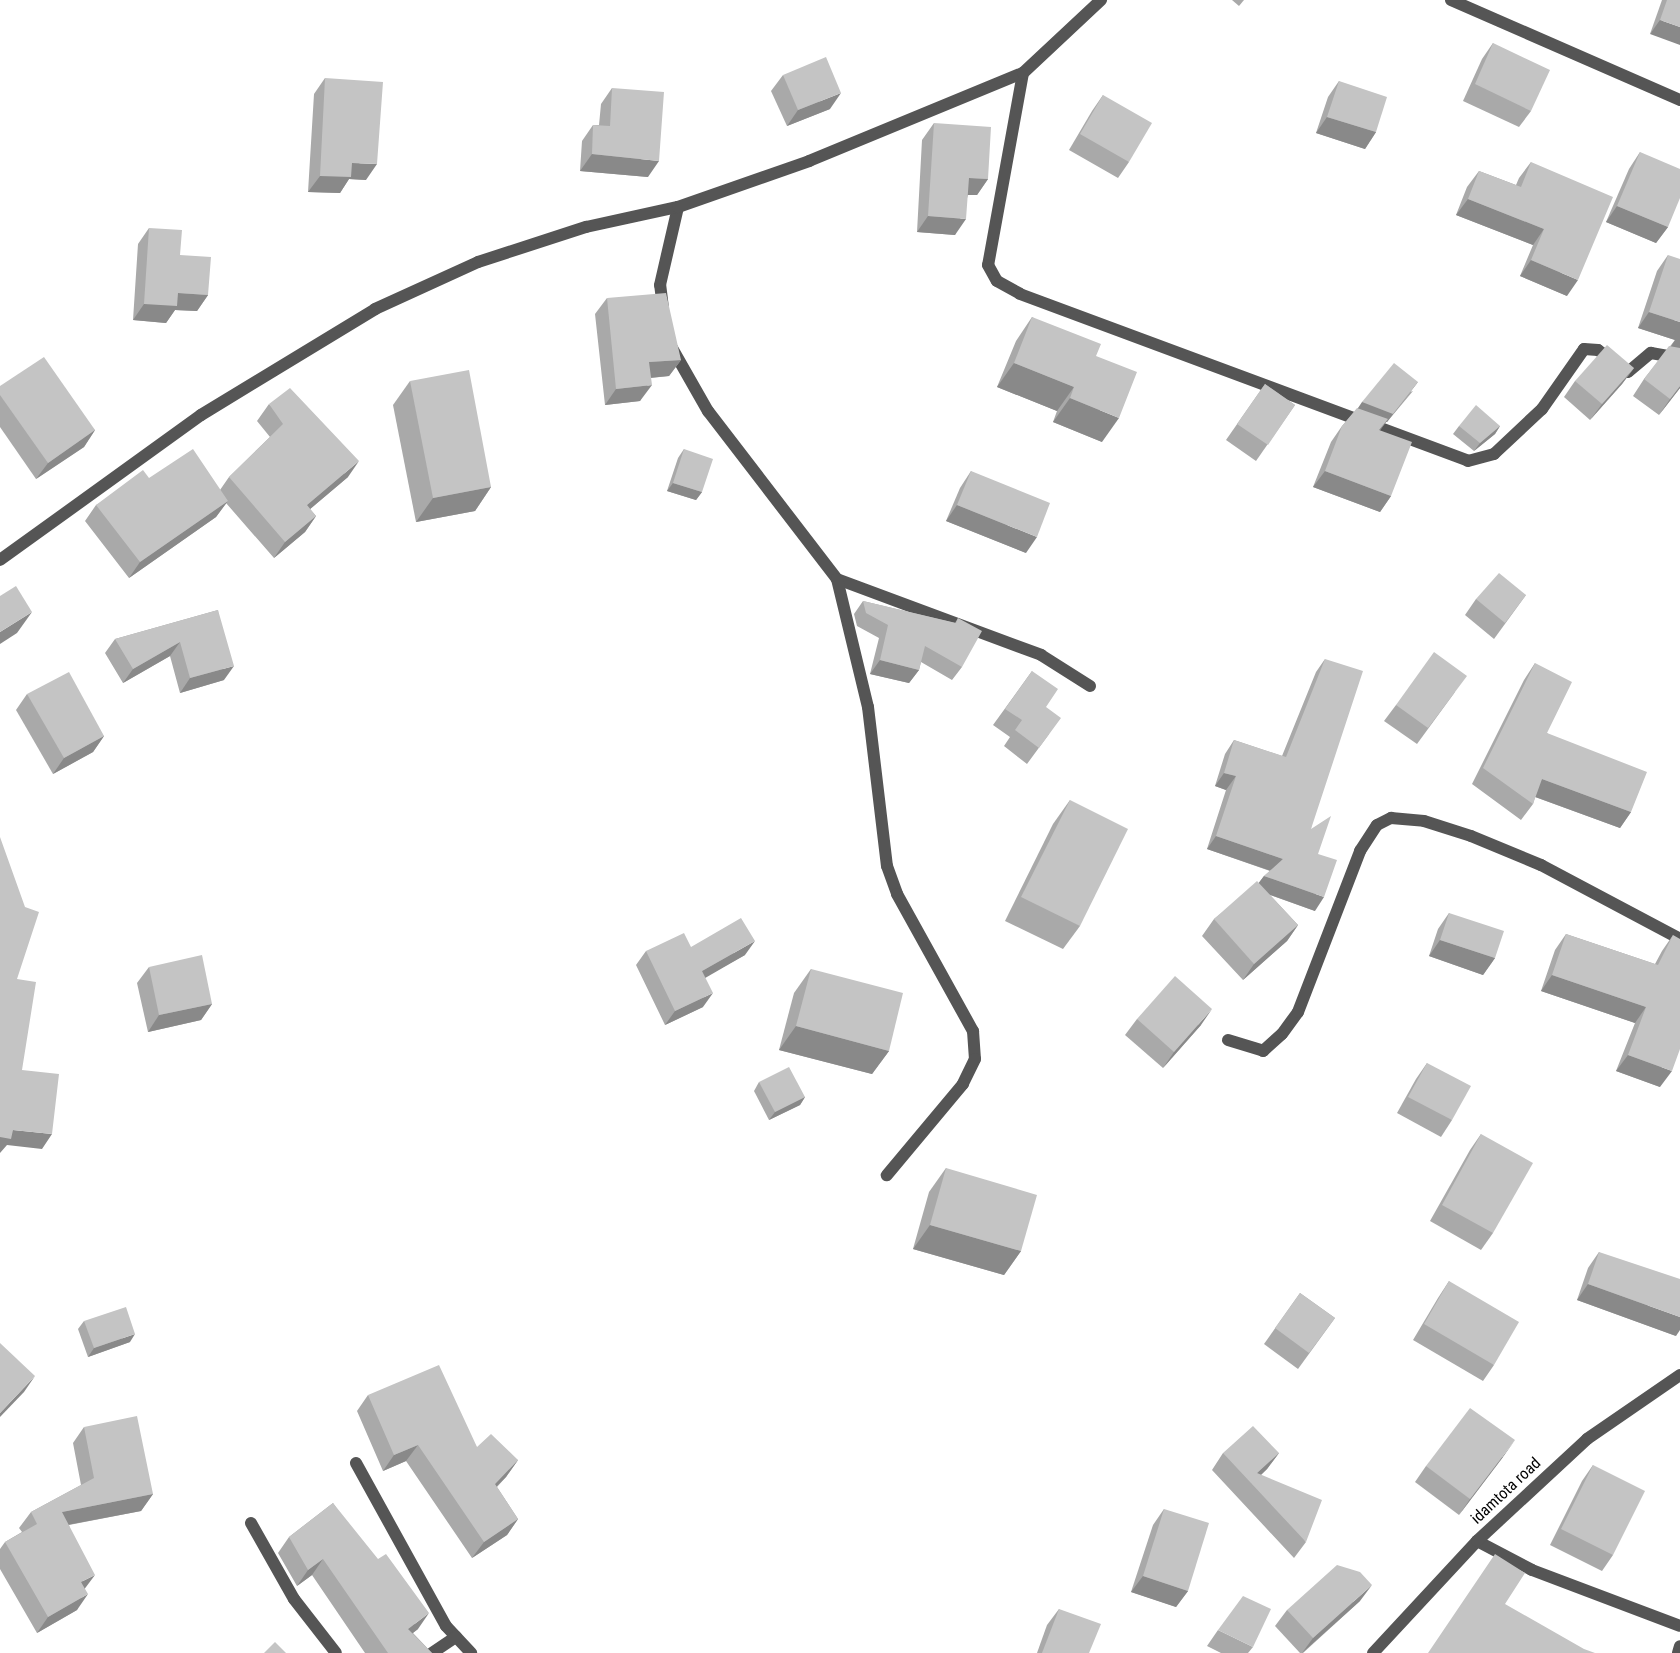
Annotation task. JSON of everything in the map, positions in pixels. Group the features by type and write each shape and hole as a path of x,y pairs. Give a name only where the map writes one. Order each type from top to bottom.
{"street":[{"path":"0,560 201,415 375,309 477,262 586,227 678,207 809,161 1023,73 1101,0"},
{"path":"1451,0 1680,100"},
{"path":"1023,73 988,265 997,281 1020,294 1468,461 1494,454 1542,409 1584,349 1598,350 1628,372 1652,353 1680,358"},
{"path":"678,207 660,285 666,333 708,411 837,579 868,707 887,866 897,894 973,1031 975,1059 963,1084 887,1175"},
{"path":"837,579 1041,655 1090,686"},
{"path":"1228,1041 1263,1051 1282,1034 1298,1012 1360,851 1377,825 1391,818 1424,820 1481,840 1680,939"},
{"name":"idamtota road","path":"1373,1653 1477,1541 1587,1439 1680,1375"},
{"path":"356,1463 456,1637 471,1653"},
{"path":"251,1523 294,1599 336,1653"},
{"path":"1477,1541 1532,1570 1680,1626"},
{"path":"432,1653 456,1637"},
{"path":"1678,1653 1680,1646"}],"building":[{"path":"1667,0 1680,0 1680,27 1660,20"},
{"path":"1493,43 1550,70 1531,111 1475,84"},
{"path":"826,57 841,93 798,110 783,75"},
{"path":"325,78 383,82 377,164 352,163 351,177 320,176"},
{"path":"1339,81 1387,97 1376,132 1327,117"},
{"path":"612,88 664,92 659,161 592,154 593,125 610,126"},
{"path":"1103,95 1152,123 1129,162 1080,134"},
{"path":"934,123 991,127 988,179 969,178 966,219 928,216"},
{"path":"1640,152 1680,169 1680,198 1668,227 1617,206"},
{"path":"1531,162 1613,197 1578,280 1531,260 1544,229 1468,199 1479,171 1521,187"},
{"path":"149,228 182,230 180,255 211,257 208,295 178,293 177,306 144,304"},
{"path":"1668,255 1680,259 1680,322 1649,312"},
{"path":"666,293 681,360 649,362 652,385 616,389 607,298"},
{"path":"1032,317 1101,344 1096,356 1137,372 1119,418 1070,398 1074,387 1014,363"},
{"path":"1607,345 1634,368 1602,404 1575,381"},
{"path":"1669,346 1680,348 1680,386 1670,399 1644,379"},
{"path":"44,357 95,430 48,463 0,395 0,386"},
{"path":"1394,363 1418,382 1393,414 1362,402"},
{"path":"469,370 491,487 433,498 410,381"},
{"path":"1265,384 1295,405 1268,445 1237,424"},
{"path":"290,388 359,461 307,505 316,516 285,542 229,477 283,424 269,404"},
{"path":"1476,405 1500,426 1480,443 1459,426"},
{"path":"1357,408 1388,419 1379,430 1412,442 1391,496 1325,471 1342,426"},
{"path":"193,449 228,501 140,562 96,505 143,470 149,478"},
{"path":"684,449 713,459 702,492 673,483"},
{"path":"971,471 1050,503 1037,537 957,505"},
{"path":"1499,573 1526,595 1505,623 1476,599"},
{"path":"16,586 32,612 0,632 0,596"},
{"path":"863,601 956,623 958,618 982,631 962,667 925,646 919,670 880,660 888,625 866,613"},
{"path":"218,610 234,666 190,678 180,642 133,669 115,639"},
{"path":"1434,652 1467,676 1428,728 1396,705"},
{"path":"1325,659 1363,671 1311,829 1331,816 1318,854 1337,860 1324,897 1264,876 1283,859 1216,836 1236,776 1224,773 1234,740 1286,757"},
{"path":"1535,663 1572,682 1547,733 1647,772 1631,812 1542,779 1533,804 1483,768"},
{"path":"1032,671 1058,689 1046,707 1061,718 1039,748 1015,730 1022,720 1005,709"},
{"path":"69,672 104,736 64,758 27,694"},
{"path":"1070,800 1128,829 1080,926 1021,897"},
{"path":"0,837 25,907 39,912 17,979 36,982 22,1070 59,1074 52,1134 13,1130 11,1139 0,1137"},
{"path":"1257,881 1298,925 1254,964 1214,919"},
{"path":"1449,913 1504,931 1495,958 1440,940"},
{"path":"741,918 755,941 702,971 713,993 675,1011 646,951 684,933 691,947"},
{"path":"1566,934 1658,965 1673,935 1680,939 1680,1049 1672,1071 1628,1055 1646,1007 1552,975"},
{"path":"202,955 212,1004 159,1015 149,967"},
{"path":"811,969 903,993 889,1051 796,1026"},
{"path":"1175,976 1212,1009 1174,1052 1137,1019"},
{"path":"1427,1063 1471,1086 1452,1120 1408,1097"},
{"path":"789,1067 805,1097 775,1112 759,1082"},
{"path":"1481,1134 1533,1163 1493,1233 1442,1205"},
{"path":"946,1168 1037,1195 1021,1251 930,1225"},
{"path":"1599,1252 1680,1279 1680,1317 1588,1284"},
{"path":"1449,1281 1519,1322 1494,1365 1424,1324"},
{"path":"1300,1293 1335,1318 1309,1353 1275,1328"},
{"path":"126,1307 135,1334 94,1348 84,1321"},
{"path":"0,1343 35,1376 0,1413"},
{"path":"439,1365 477,1447 491,1434 518,1460 495,1484 518,1519 484,1542 418,1445 394,1455 368,1395"},
{"path":"1470,1408 1515,1440 1470,1499 1426,1466"},
{"path":"137,1416 153,1494 62,1512 95,1575 81,1582 88,1594 48,1617 5,1542 37,1524 31,1512 94,1478 84,1427"},
{"path":"1253,1426 1279,1453 1257,1473 1322,1500 1306,1542 1223,1453"},
{"path":"1593,1465 1645,1491 1613,1555 1561,1529"},
{"path":"333,1503 378,1559 386,1554 429,1613 408,1629 432,1653 388,1653 323,1559 308,1570 289,1537"},
{"path":"1164,1509 1209,1523 1188,1591 1143,1576"},
{"path":"1495,1554 1525,1573 1505,1604 1595,1653 1428,1653"},
{"path":"1337,1565 1360,1572 1372,1585 1313,1638 1287,1610"},
{"path":"1243,1596 1271,1609 1253,1647 1218,1630"},
{"path":"1059,1609 1101,1624 1089,1653 1042,1653"},
{"path":"275,1642 286,1653 264,1653"}]}
